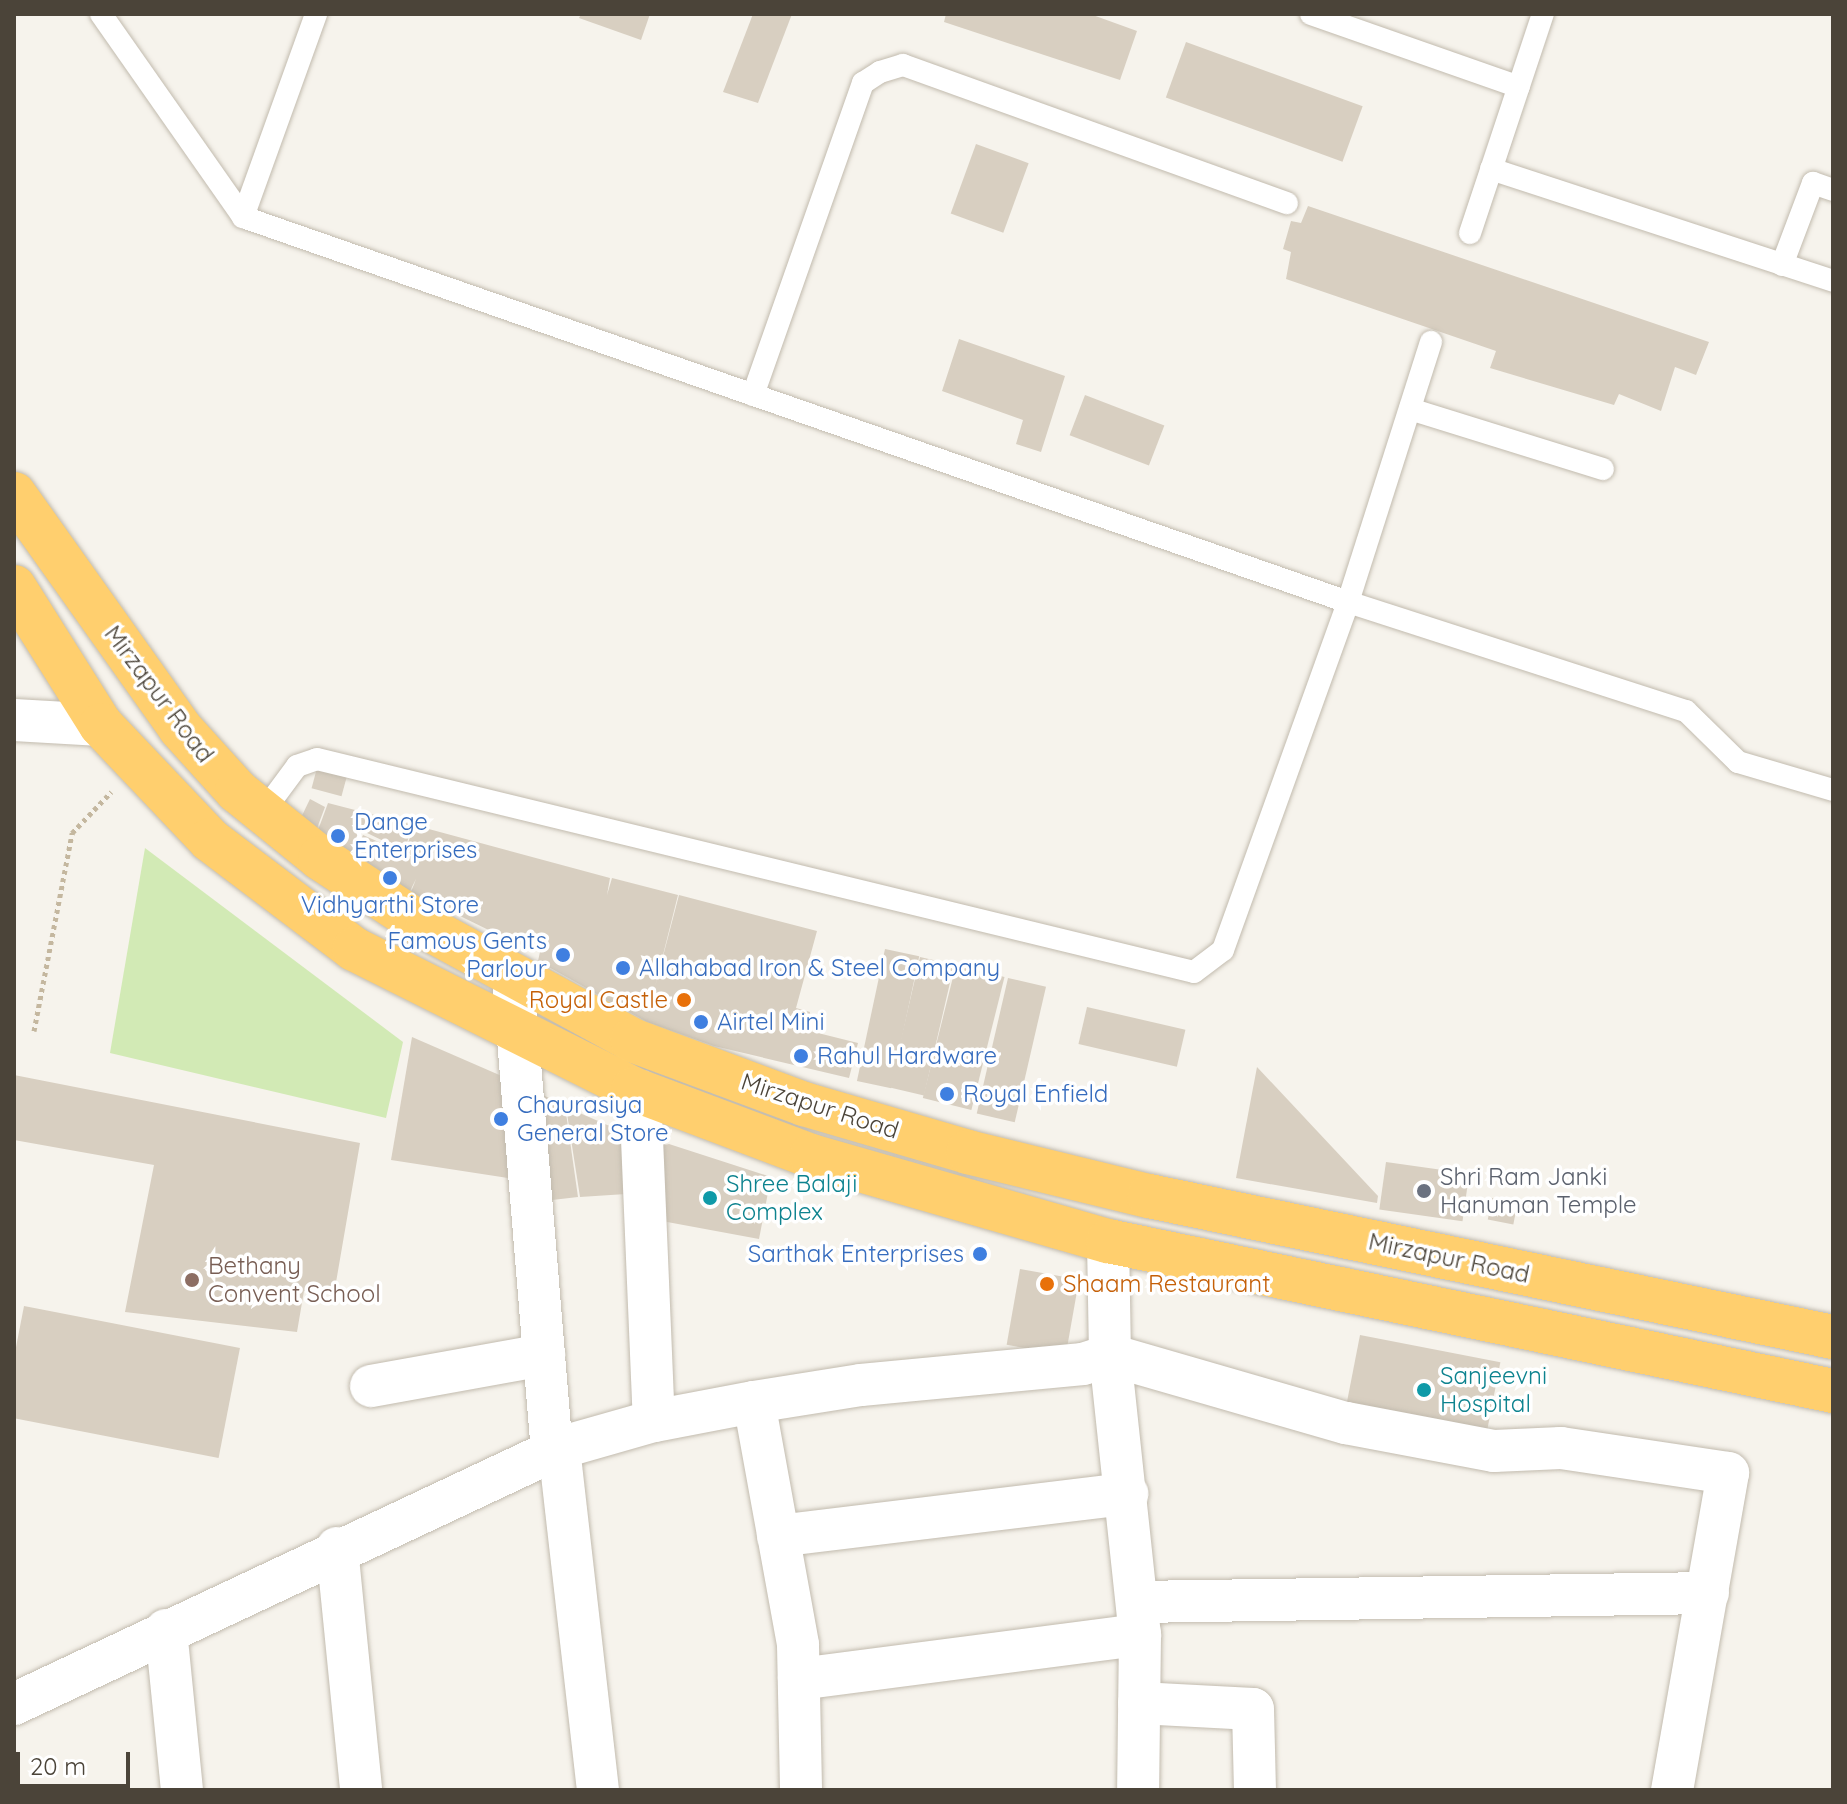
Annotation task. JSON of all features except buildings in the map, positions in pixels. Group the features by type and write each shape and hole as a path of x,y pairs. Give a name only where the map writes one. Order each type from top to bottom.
{"highway":[{"name":"Mirzapur Road","path":"14,494 180,728 237,791 332,866 513,978 632,1040 804,1104 968,1152 1149,1196 1833,1337"},
{"name":"Mirzapur Road","path":"14,587 101,725 210,840 354,949 516,1033 640,1091 811,1156 1108,1241 1833,1391"}],"street":[{"path":"14,720 101,725"},
{"path":"513,978 544,1355 598,1790"},
{"path":"640,1091 654,1421"},
{"path":"1108,1241 1110,1355 1139,1619 1138,1790"},
{"path":"371,1386 544,1355"},
{"path":"14,1704 337,1548 556,1449 654,1421 754,1402 861,1385 1083,1364 1110,1355 1391,1431 1494,1451 1561,1448 1728,1473 1672,1790"},
{"path":"754,1402 799,1679 801,1790"},
{"path":"778,1536 1127,1494"},
{"path":"337,1548 361,1790"},
{"path":"799,1679 1139,1619 1708,1593"},
{"path":"166,1630 182,1790"},
{"path":"1139,1703 1253,1709 1255,1790"}],"lane":[{"path":"101,14 243,217 1348,602 1686,711 1738,762 1833,790"},
{"path":"243,217 316,14"},
{"path":"1311,14 1519,87"},
{"path":"1470,233 1543,14"},
{"path":"753,395 863,83 880,72 903,65 1287,203"},
{"path":"1491,169 1833,281"},
{"path":"1782,265 1813,183 1833,190"},
{"path":"263,812 297,766 317,759 1194,972 1223,950 1348,602 1431,342"},
{"path":"1410,409 1603,469"}],"path":[{"path":"34,1031 72,833 103,798"}],"green space":[{"path":"145,848 403,1042 386,1118 110,1053"}],"place":[{"name":"Dange Enterprises","path":"338,836"},
{"name":"Vidhyarthi Store","path":"390,878"},
{"name":"Famous Gents Parlour","path":"563,955"},
{"name":"Allahabad Iron & Steel Company","path":"623,968"},
{"name":"Royal Castle","path":"684,1000"},
{"name":"Airtel Mini","path":"701,1022"},
{"name":"Rahul Hardware","path":"801,1056"},
{"name":"Royal Enfield","path":"947,1094"},
{"name":"Chaurasiya General Store","path":"501,1119"},
{"name":"Shri Ram Janki Hanuman Temple","path":"1424,1191"},
{"name":"Shree Balaji Complex","path":"710,1198"},
{"name":"Sarthak Enterprises","path":"980,1254"},
{"name":"Bethany Convent School","path":"192,1280"},
{"name":"Shaam Restaurant","path":"1047,1284"},
{"name":"Sanjeevni Hospital","path":"1424,1390"}]}
